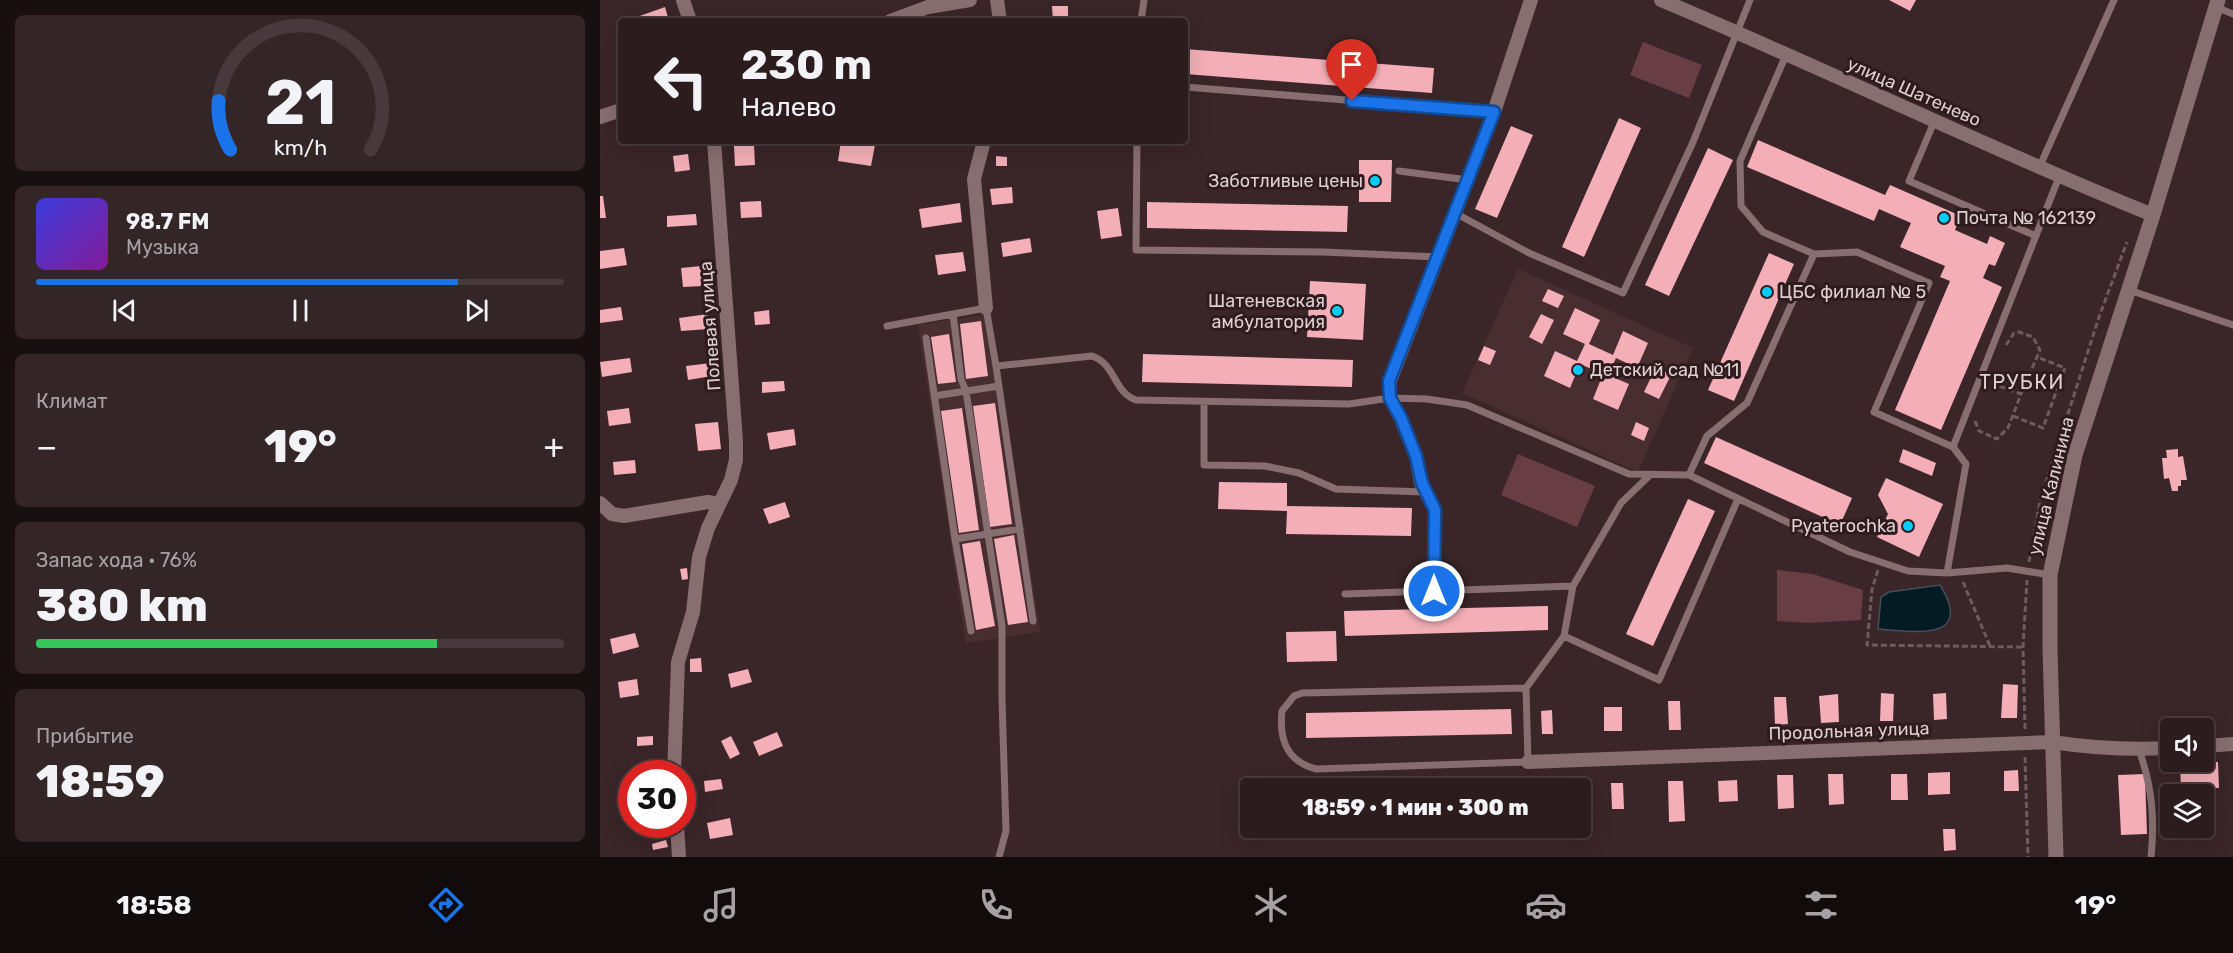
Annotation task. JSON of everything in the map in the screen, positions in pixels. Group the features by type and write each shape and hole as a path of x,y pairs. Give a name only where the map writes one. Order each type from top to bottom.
{"main road":[{"name":"улица Калинина","path":"2056,857 2050,575 2076,455 2153,216 2217,3"}],"street":[{"path":"683,0 689,18"},
{"path":"898,18 928,7 970,0"},
{"path":"997,0 1000,18"},
{"path":"1434,591 1435,510 1425,492 1416,456 1401,418 1390,398 1389,381 1494,112 1531,0"},
{"name":"улица Шатенево","path":"1660,0 2059,177 2153,216"},
{"path":"600,117 618,111"},
{"name":"Полевая улица","path":"674,760 678,662 693,612 699,557 708,528 731,480 736,460 714,144"},
{"path":"983,144 974,179 986,308"},
{"path":"602,506 612,514 624,516 708,502 719,504"},
{"name":"Продольная улица","path":"1528,762 2052,742 2086,747 2139,750 2160,749"},
{"path":"2214,745 2233,744"},
{"path":"678,838 679,857"}],"lane":[{"path":"1141,18 1144,0"},
{"path":"1455,213 1529,253 1623,293 1693,142 1750,0"},
{"path":"2039,168 2114,0"},
{"path":"2217,3 2233,14"},
{"path":"1786,54 1740,161 1741,206 1763,232 1814,254 1857,252 1929,283 1874,412 1953,447 1966,464 1947,573"},
{"path":"1188,87 1494,112"},
{"path":"1934,122 1909,181 2036,236"},
{"path":"1137,144 1136,250 1323,252 1438,257"},
{"path":"1399,171 1468,180"},
{"path":"1953,447 2059,177"},
{"path":"1689,475 1707,436 1747,403 1814,254"},
{"path":"2129,290 2233,325"},
{"path":"887,326 986,308 1033,621"},
{"path":"953,314 961,379 966,391 986,534 1002,626 1006,831 999,857"},
{"path":"926,338 955,539 971,631"},
{"path":"996,366 1092,356 1101,359 1108,366 1120,390 1127,397 1136,400 1349,404 1390,398 1427,399 1467,405 1629,474 1689,475 1850,552 1908,571 1947,573 2007,568 2050,575"},
{"path":"934,396 999,386"},
{"path":"1204,402 1204,465 1265,466 1299,473 1336,489 1425,492"},
{"path":"1526,688 1302,693 1287,702 1282,711 1284,742 1296,761 1316,769 1528,762 1526,688 1564,636 1573,586 1620,503 1649,476"},
{"path":"1564,636 1659,680 1738,499"},
{"path":"955,539 1020,529"},
{"path":"1345,594 1573,586"},
{"path":"2139,750 2148,772 2152,798 2151,857"}],"path":[{"path":"1979,412 1975,422 1977,428 1997,439 2008,428 2040,350 2033,337 2019,332 2014,333 2003,352"},
{"path":"2013,416 2043,428 2065,368 2037,357"},
{"path":"1980,379 2021,394"},
{"path":"1986,393 1990,383"},
{"path":"1880,562 1872,589 1866,645 2023,647"},
{"path":"1959,572 1990,646"}],"shaded area":[{"path":"1643,42 1702,65 1689,98 1630,75"},
{"name":"Детский сад №11","path":"1518,269 1693,348 1638,472 1462,393"},
{"path":"991,314 1040,632 966,643 918,325"},
{"path":"1518,454 1595,486 1577,527 1501,495"},
{"path":"1777,570 1813,574 1863,590 1861,620 1809,623 1777,621"}],"water":[{"path":"1940,585 1949,603 1950,616 1945,625 1936,630 1923,631 1878,629 1881,597 1889,592"}],"building":[{"path":"1889,0 1916,0 1910,11"},
{"path":"1052,6 1068,6 1068,18 1053,18"},
{"path":"665,7 668,18 634,18"},
{"path":"1188,49 1434,68 1432,93 1188,74"},
{"path":"1619,118 1641,128 1584,257 1562,247"},
{"path":"1511,126 1533,135 1497,218 1475,209"},
{"path":"1758,140 1885,195 1890,185 1961,216 1955,230 1987,244 1990,236 2005,243 1995,266 1989,264 1983,278 2002,287 1941,430 1895,410 1950,281 1940,277 1945,266 1900,247 1911,223 1879,209 1874,221 1747,167"},
{"path":"841,144 875,145 871,166 838,161"},
{"path":"754,145 755,165 735,166 734,146"},
{"path":"1708,148 1733,160 1669,296 1645,285"},
{"path":"688,154 690,170 675,172 673,156"},
{"path":"996,156 1007,157 1007,166 996,166"},
{"name":"Заботливые цены","path":"1359,160 1392,160 1391,202 1359,202"},
{"path":"1012,187 1013,203 992,205 990,189"},
{"path":"600,196 603,196 606,218 600,218"},
{"path":"761,201 762,217 741,218 740,202"},
{"path":"1147,202 1348,206 1347,232 1147,228"},
{"path":"960,203 962,222 922,228 919,209"},
{"path":"1118,208 1122,236 1101,239 1097,211"},
{"path":"696,214 697,225 667,227 667,216"},
{"path":"1030,238 1032,252 1003,257 1001,243"},
{"path":"624,248 627,265 600,269 600,251"},
{"path":"963,252 966,271 938,275 935,255"},
{"path":"1769,253 1794,264 1734,401 1708,390"},
{"path":"701,266 703,286 683,287 681,268"},
{"name":"Шатеневская амбулатория","path":"1310,281 1366,284 1363,340 1307,337"},
{"path":"1548,289 1564,296 1558,308 1542,301"},
{"path":"621,307 623,320 600,323 600,310"},
{"path":"1575,308 1600,320 1589,344 1613,355 1623,331 1648,343 1637,368 1616,358 1608,375 1629,384 1618,410 1593,399 1603,374 1580,364 1570,388 1544,376 1555,351 1577,361 1585,344 1563,334"},
{"path":"769,310 770,324 755,325 754,312"},
{"path":"708,314 709,329 681,331 679,318"},
{"path":"1541,314 1554,320 1542,344 1529,337"},
{"path":"981,321 988,376 966,379 960,324"},
{"path":"949,334 956,382 938,384 931,337"},
{"path":"1484,346 1496,351 1490,365 1478,360"},
{"path":"1143,354 1353,360 1352,387 1142,382"},
{"path":"630,358 632,372 602,377 600,362"},
{"path":"711,363 712,376 688,380 686,366"},
{"path":"1656,367 1671,375 1659,399 1644,392"},
{"path":"784,381 785,391 762,393 762,382"},
{"path":"995,403 1012,524 990,527 973,406"},
{"path":"629,408 631,423 609,426 607,411"},
{"path":"962,408 979,530 959,533 941,411"},
{"path":"718,422 721,449 698,451 695,424"},
{"path":"1636,422 1649,428 1644,441 1631,435"},
{"path":"794,429 796,445 770,450 767,433"},
{"path":"1716,437 1852,498 1840,525 1704,463"},
{"path":"1903,449 1936,463 1932,476 1899,462"},
{"path":"2178,449 2178,457 2183,456 2187,480 2181,480 2178,491 2172,491 2169,478 2164,479 2162,458 2167,458 2166,450"},
{"path":"635,460 636,473 614,475 613,462"},
{"name":"Pyaterochka","path":"1886,478 1943,504 1919,557 1877,537 1888,514 1878,495"},
{"path":"1219,482 1287,483 1287,506 1412,508 1411,536 1286,534 1287,511 1218,509"},
{"path":"1688,499 1715,511 1653,646 1626,634"},
{"path":"785,502 790,517 769,524 763,509"},
{"path":"1014,535 1028,622 1008,625 994,539"},
{"path":"980,541 995,626 976,630 962,544"},
{"path":"687,568 688,579 682,580 680,569"},
{"path":"1548,606 1548,630 1345,636 1344,611"},
{"path":"1336,631 1337,661 1287,662 1286,632"},
{"path":"635,633 639,647 613,654 610,639"},
{"path":"701,658 702,672 690,672 690,659"},
{"path":"748,669 752,682 731,688 728,674"},
{"path":"637,679 639,695 620,698 618,682"},
{"path":"2003,684 2018,685 2017,718 2001,718"},
{"path":"1881,693 1894,694 1893,721 1880,721"},
{"path":"1946,693 1947,719 1934,720 1933,694"},
{"path":"1838,694 1839,722 1821,723 1819,696"},
{"path":"1774,697 1786,697 1788,724 1775,725"},
{"path":"1668,701 1680,701 1681,730 1669,730"},
{"path":"1604,707 1622,707 1622,731 1604,731"},
{"path":"1511,709 1512,734 1306,738 1306,713"},
{"path":"1552,710 1553,734 1542,734 1541,711"},
{"path":"777,732 783,746 759,756 753,742"},
{"path":"653,736 653,745 637,746 637,737"},
{"path":"731,736 740,754 730,759 721,741"},
{"path":"2214,762 2218,762 2219,788 2214,788 2214,784 2181,784 2180,772 2214,772"},
{"path":"2018,770 2019,791 2004,791 2004,771"},
{"path":"1950,772 1950,794 1928,795 1928,773"},
{"path":"1828,774 1843,774 1844,804 1829,805"},
{"path":"1891,774 1907,774 1908,800 1891,800"},
{"path":"2145,774 2147,834 2121,835 2118,775"},
{"path":"1777,775 1793,775 1794,808 1778,809"},
{"path":"721,779 723,789 705,792 704,781"},
{"path":"1737,780 1738,801 1719,802 1718,781"},
{"path":"1668,781 1683,781 1685,821 1669,822"},
{"path":"1611,783 1623,783 1624,809 1612,809"},
{"path":"730,818 733,835 710,839 707,823"},
{"path":"1943,829 1955,829 1956,850 1944,851"},
{"path":"666,840 668,847 653,850 652,844"}],"place":[{"name":"Заботливые цены","path":"1375,181"},
{"name":"Почта № 162139","path":"1944,218"},
{"name":"ЦБС филиал № 5","path":"1767,292"},
{"name":"Шатеневская амбулатория","path":"1337,311"},
{"name":"Детский сад №11","path":"1578,370"},
{"name":"Pyaterochka","path":"1908,526"}],"district":[{"name":"ТРУБКИ","path":"2022,382"}],"route":[{"path":"1352,101 1494,112 1389,381 1390,398 1401,418 1416,456 1425,492 1430,497 1435,510 1434,591"}]}
